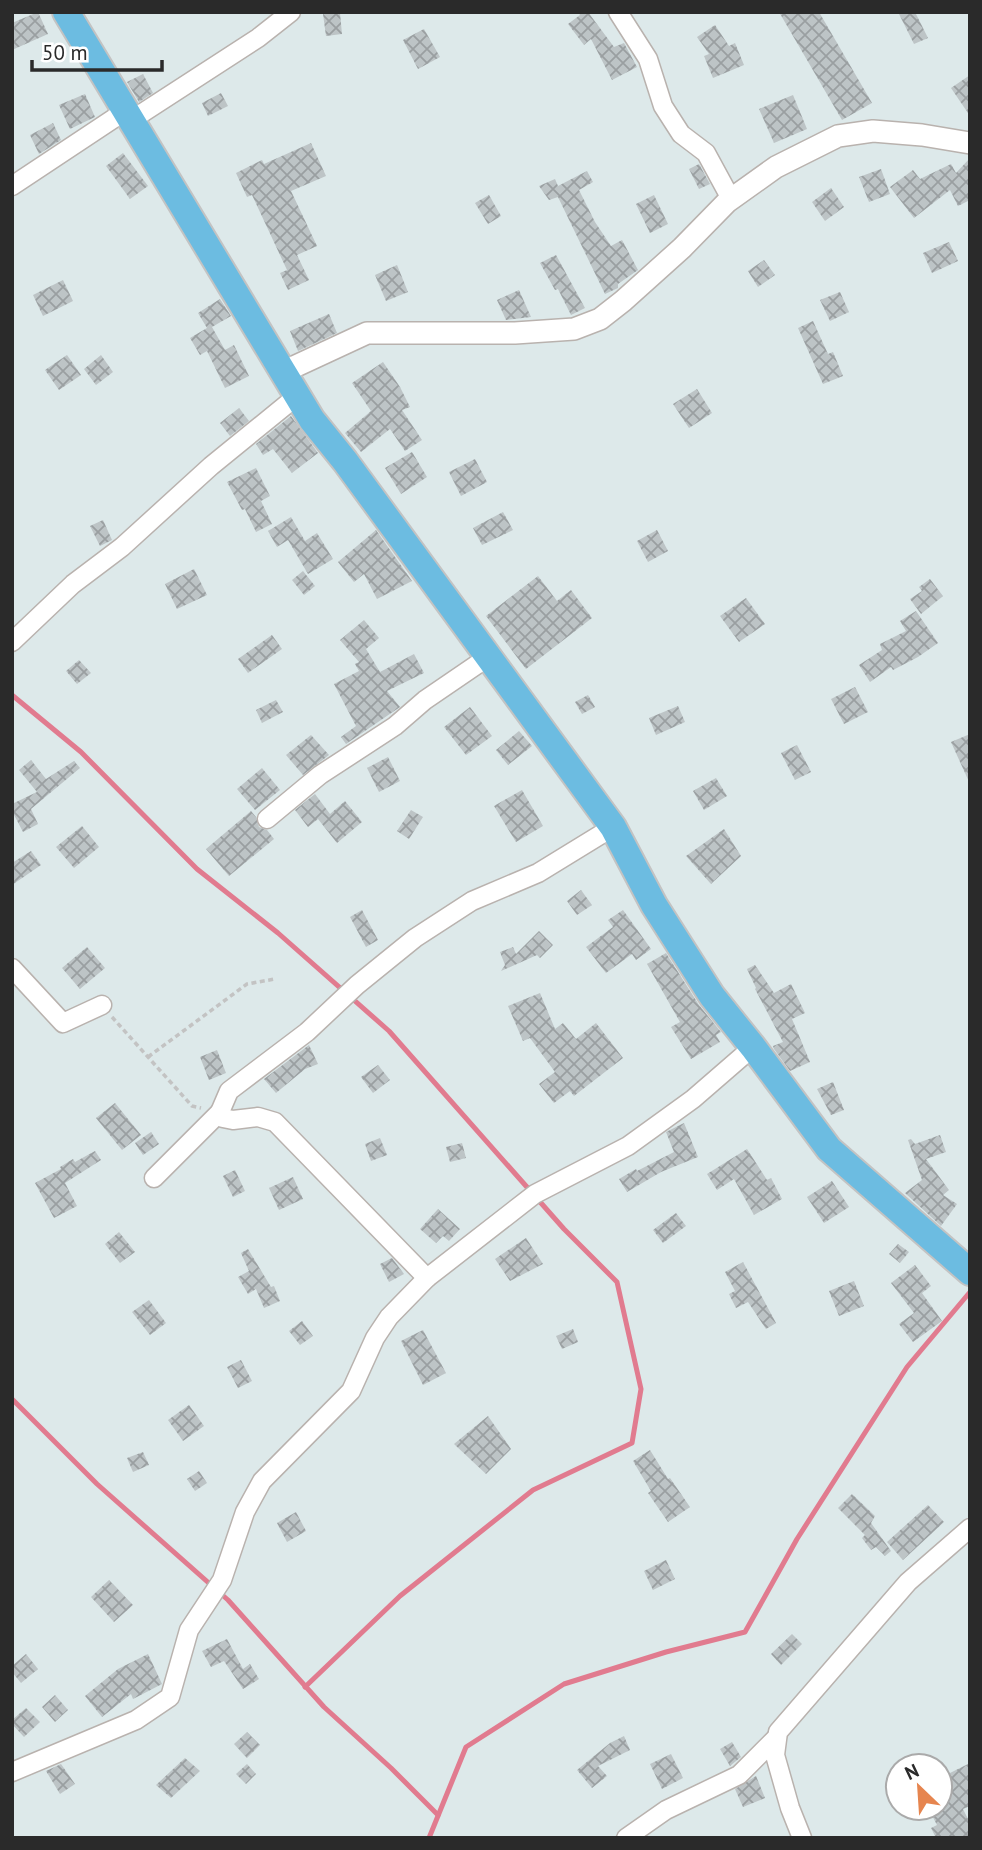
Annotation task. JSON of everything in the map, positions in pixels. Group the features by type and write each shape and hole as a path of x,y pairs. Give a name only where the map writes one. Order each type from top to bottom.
{"main road":[{"path":"66,12 312,420 345,461 613,827 654,905 712,996 829,1149 970,1272"}],"street":[{"path":"12,186 258,38 291,12"},
{"path":"618,12 648,59 663,106 681,134 706,153 731,199"},
{"path":"283,372 367,334 515,333 574,329 600,318 623,301 731,199 776,167 838,136 873,131 970,143"},
{"path":"12,642 73,584 121,547 211,466 297,396"},
{"path":"267,819 320,775 395,726 425,700 488,657"},
{"path":"154,1178 220,1112 229,1091 307,1032 357,985 415,938 472,901 538,873 613,827"},
{"path":"12,968 63,1023 102,1006"},
{"path":"12,1772 136,1720 170,1697 189,1630 222,1580 245,1512 262,1481 351,1391 374,1338 389,1317 427,1278 535,1195 628,1146 693,1099 753,1047"},
{"path":"220,1112 223,1118 233,1120 258,1117 275,1122 427,1278"},
{"path":"802,1838 790,1808 775,1755 778,1732 908,1583 970,1528"},
{"path":"626,1838 666,1810 739,1775 777,1737"}],"path":[{"path":"148,1057 247,984 275,979"},
{"path":"102,1006 192,1106 220,1112"}],"building":[{"path":"38,12 48,34 12,50 12,23"},
{"path":"578,12 588,12 614,47 624,43 637,67 612,80 591,39 584,45 568,24 580,15"},
{"path":"779,12 819,12 872,103 842,120"},
{"path":"898,12 915,12 928,38 914,44"},
{"path":"340,13 342,34 326,36 323,14"},
{"path":"715,25 729,46 735,43 744,65 713,78 704,56 709,54 697,37"},
{"path":"424,29 440,57 418,69 403,40"},
{"path":"143,74 153,93 139,102 127,82"},
{"path":"970,75 970,116 951,88"},
{"path":"221,93 228,106 208,116 202,103"},
{"path":"85,94 95,117 70,129 59,105"},
{"path":"793,95 807,129 774,143 759,109"},
{"path":"53,123 61,140 39,154 30,135"},
{"path":"311,143 326,176 291,191 317,246 297,255 309,280 288,290 280,273 287,270 252,195 247,197 236,173 262,160 264,164"},
{"path":"123,153 148,186 130,199 106,166"},
{"path":"970,158 970,200 958,206 950,190 914,218 890,187 913,170 920,179 951,164 956,173"},
{"path":"699,164 710,184 699,189 689,169"},
{"path":"881,169 890,194 869,202 859,177"},
{"path":"587,171 593,182 579,190 595,222 611,246 622,240 638,270 618,284 618,288 605,294 558,197 549,200 539,186 555,179 558,186"},
{"path":"831,188 844,207 825,221 812,202"},
{"path":"489,195 501,216 488,224 475,203"},
{"path":"654,195 668,224 650,233 636,204"},
{"path":"949,242 958,261 932,273 923,253"},
{"path":"556,255 585,308 571,315 558,289 555,290 540,263"},
{"path":"764,260 775,275 758,287 748,271"},
{"path":"397,265 408,292 386,301 375,275"},
{"path":"63,280 73,301 43,316 33,295"},
{"path":"519,290 531,317 506,320 497,300"},
{"path":"840,292 849,312 830,321 820,300"},
{"path":"220,299 231,316 212,327 225,350 234,345 249,376 225,388 207,351 200,355 190,338 207,328 198,313"},
{"path":"329,314 337,333 298,351 290,331"},
{"path":"813,321 828,354 833,352 843,376 823,384 798,328"},
{"path":"67,355 81,375 59,390 45,370"},
{"path":"101,355 113,372 96,385 84,369"},
{"path":"383,362 410,407 402,410 422,440 405,451 390,429 361,452 345,433 371,411 352,383"},
{"path":"697,389 712,413 689,428 673,404"},
{"path":"239,408 249,421 230,436 220,423"},
{"path":"291,416 318,453 292,473 273,449 263,455 256,444"},
{"path":"412,452 427,477 401,494 385,468"},
{"path":"475,459 487,482 461,496 449,472"},
{"path":"256,468 270,496 261,501 272,524 256,532 227,482"},
{"path":"503,512 513,530 482,545 473,528"},
{"path":"291,517 305,541 317,533 333,559 308,574 288,540 277,547 268,531"},
{"path":"103,520 112,540 100,546 90,526"},
{"path":"376,530 412,581 377,599 364,574 354,582 338,562"},
{"path":"657,530 668,551 648,562 637,541"},
{"path":"194,569 207,595 177,609 165,584"},
{"path":"303,571 315,586 304,595 292,580"},
{"path":"538,576 557,601 571,590 592,618 526,669 486,616"},
{"path":"930,579 943,596 921,614 910,599 922,591 919,587"},
{"path":"746,598 765,624 739,642 720,616"},
{"path":"916,611 938,643 893,670 891,667 870,682 859,665 882,650 880,644 906,631 900,621"},
{"path":"364,620 379,638 366,649 380,672 414,654 424,673 387,691 400,707 346,744 341,737 356,726 334,684 359,671 355,664 359,662 340,640"},
{"path":"272,635 282,649 248,673 238,659"},
{"path":"79,660 91,673 77,684 66,671"},
{"path":"855,687 868,712 844,724 831,699"},
{"path":"588,695 595,707 582,714 575,702"},
{"path":"276,700 283,712 262,723 256,710"},
{"path":"678,706 685,722 656,735 649,718"},
{"path":"470,707 492,736 466,755 444,727"},
{"path":"519,731 532,746 508,765 496,750"},
{"path":"970,734 970,784 951,742"},
{"path":"311,735 329,755 303,775 286,755"},
{"path":"797,745 811,772 795,780 781,753"},
{"path":"388,757 400,781 379,792 367,768"},
{"path":"31,760 46,779 74,761 80,768 31,809 38,824 23,832 12,811 12,804 37,792 19,770"},
{"path":"262,768 280,790 255,810 237,789"},
{"path":"716,778 727,796 704,810 693,791"},
{"path":"522,790 543,826 516,842 494,806"},
{"path":"315,794 330,814 345,801 362,822 337,843 318,819 308,827 295,810"},
{"path":"411,810 423,817 409,839 397,831"},
{"path":"251,811 259,827 267,830 274,839 229,876 206,849"},
{"path":"82,826 99,847 74,868 56,847"},
{"path":"724,829 741,856 711,884 686,856"},
{"path":"31,851 41,865 12,885 12,863"},
{"path":"581,890 592,905 577,915 567,901"},
{"path":"362,910 378,940 366,947 350,917"},
{"path":"623,910 651,949 636,960 632,954 606,973 586,947 613,927 608,920"},
{"path":"539,931 553,945 540,958 537,955 501,971 505,965 500,952 513,947 516,954"},
{"path":"87,947 105,968 80,989 62,968"},
{"path":"666,953 699,1005 721,1032 716,1035 720,1042 691,1059 671,1027 680,1022 647,964"},
{"path":"755,965 774,993 791,984 805,1013 792,1019 810,1062 790,1071 774,1049 773,1046 783,1042 747,969"},
{"path":"540,993 555,1029 563,1023 576,1039 596,1023 623,1058 574,1096 570,1091 554,1103 539,1084 555,1072 530,1038 523,1041 508,1006"},
{"path":"309,1045 318,1064 305,1069 276,1093 264,1079"},
{"path":"217,1050 226,1073 209,1080 200,1057"},
{"path":"378,1065 390,1080 373,1093 361,1077"},
{"path":"833,1082 844,1110 831,1115 817,1089"},
{"path":"115,1103 141,1135 122,1150 96,1118"},
{"path":"684,1123 698,1157 661,1172 627,1192 619,1179 674,1152 666,1132"},
{"path":"151,1132 159,1144 143,1155 135,1143"},
{"path":"940,1135 946,1152 926,1159 949,1190 943,1195 957,1204 941,1226 905,1193 922,1180 908,1140 911,1139 915,1144"},
{"path":"380,1138 387,1155 371,1161 365,1144"},
{"path":"462,1143 466,1158 450,1162 446,1147"},
{"path":"747,1149 767,1180 771,1178 782,1199 754,1215 734,1179 717,1190 707,1174"},
{"path":"95,1151 101,1160 65,1183 77,1206 54,1218 35,1183 73,1159 75,1162"},
{"path":"235,1170 245,1191 233,1197 223,1176"},
{"path":"293,1177 303,1199 279,1210 269,1188"},
{"path":"832,1181 849,1207 824,1223 807,1197"},
{"path":"438,1209 460,1229 449,1241 443,1236 436,1243 420,1229"},
{"path":"676,1213 686,1226 663,1243 653,1230"},
{"path":"119,1232 135,1252 120,1263 105,1244"},
{"path":"526,1238 543,1264 510,1281 495,1259"},
{"path":"898,1244 909,1252 900,1263 889,1254"},
{"path":"248,1249 271,1287 274,1286 280,1301 264,1308 256,1289 248,1294 238,1277 249,1271 241,1253"},
{"path":"392,1258 404,1274 389,1282 380,1264"},
{"path":"743,1262 776,1323 766,1329 748,1302 736,1308 729,1294 735,1291 725,1272"},
{"path":"915,1265 931,1286 922,1293 942,1321 913,1342 899,1324 914,1313 891,1283"},
{"path":"854,1281 864,1306 839,1316 829,1291"},
{"path":"149,1300 166,1323 150,1335 132,1312"},
{"path":"302,1321 313,1336 300,1345 289,1331"},
{"path":"573,1329 578,1342 562,1349 556,1336"},
{"path":"423,1330 446,1373 423,1385 401,1341"},
{"path":"241,1360 252,1381 238,1388 227,1367"},
{"path":"189,1405 204,1426 183,1441 168,1420"},
{"path":"488,1416 511,1449 486,1474 454,1444"},
{"path":"650,1450 690,1507 668,1522 648,1493 651,1491 633,1461"},
{"path":"143,1452 149,1465 133,1472 127,1458"},
{"path":"199,1471 207,1483 195,1491 187,1479"},
{"path":"852,1494 875,1516 871,1523 891,1551 885,1556 876,1547 871,1550 862,1538 865,1535 838,1508"},
{"path":"928,1505 944,1522 903,1560 887,1542"},
{"path":"296,1512 306,1531 287,1542 277,1523"},
{"path":"666,1560 675,1579 653,1590 644,1571"},
{"path":"109,1580 133,1605 114,1622 91,1597"},
{"path":"792,1634 802,1644 781,1665 771,1654"},
{"path":"227,1639 243,1669 250,1664 259,1679 243,1689 224,1661 211,1667 202,1651"},
{"path":"26,1654 38,1669 21,1683 12,1672 12,1666"},
{"path":"148,1654 162,1684 133,1699 131,1694 102,1717 85,1696 118,1669"},
{"path":"55,1695 68,1710 55,1722 42,1707"},
{"path":"26,1708 40,1722 24,1737 12,1724 12,1720"},
{"path":"247,1732 260,1745 247,1758 234,1744"},
{"path":"624,1736 630,1750 598,1766 607,1776 592,1788 577,1770 610,1743"},
{"path":"732,1742 741,1757 730,1766 720,1749"},
{"path":"671,1754 683,1778 662,1789 650,1764"},
{"path":"185,1758 200,1771 171,1798 156,1785"},
{"path":"970,1763 970,1806 963,1809 970,1823 970,1838 936,1838 931,1828 937,1825 935,1822 954,1822 954,1771"},
{"path":"61,1764 75,1784 60,1794 46,1771"},
{"path":"247,1764 256,1774 246,1784 236,1774"},
{"path":"756,1776 765,1798 743,1807 735,1789"}],"waterway":[{"path":"12,695 81,752 197,869 278,933 389,1031 564,1229 617,1282 641,1389 632,1443 533,1490 400,1596 305,1687"},
{"path":"429,1838 466,1747 564,1684 666,1652 745,1632 797,1539 907,1367 970,1292"},
{"path":"12,1399 97,1484 228,1600 324,1707 438,1815"}]}
